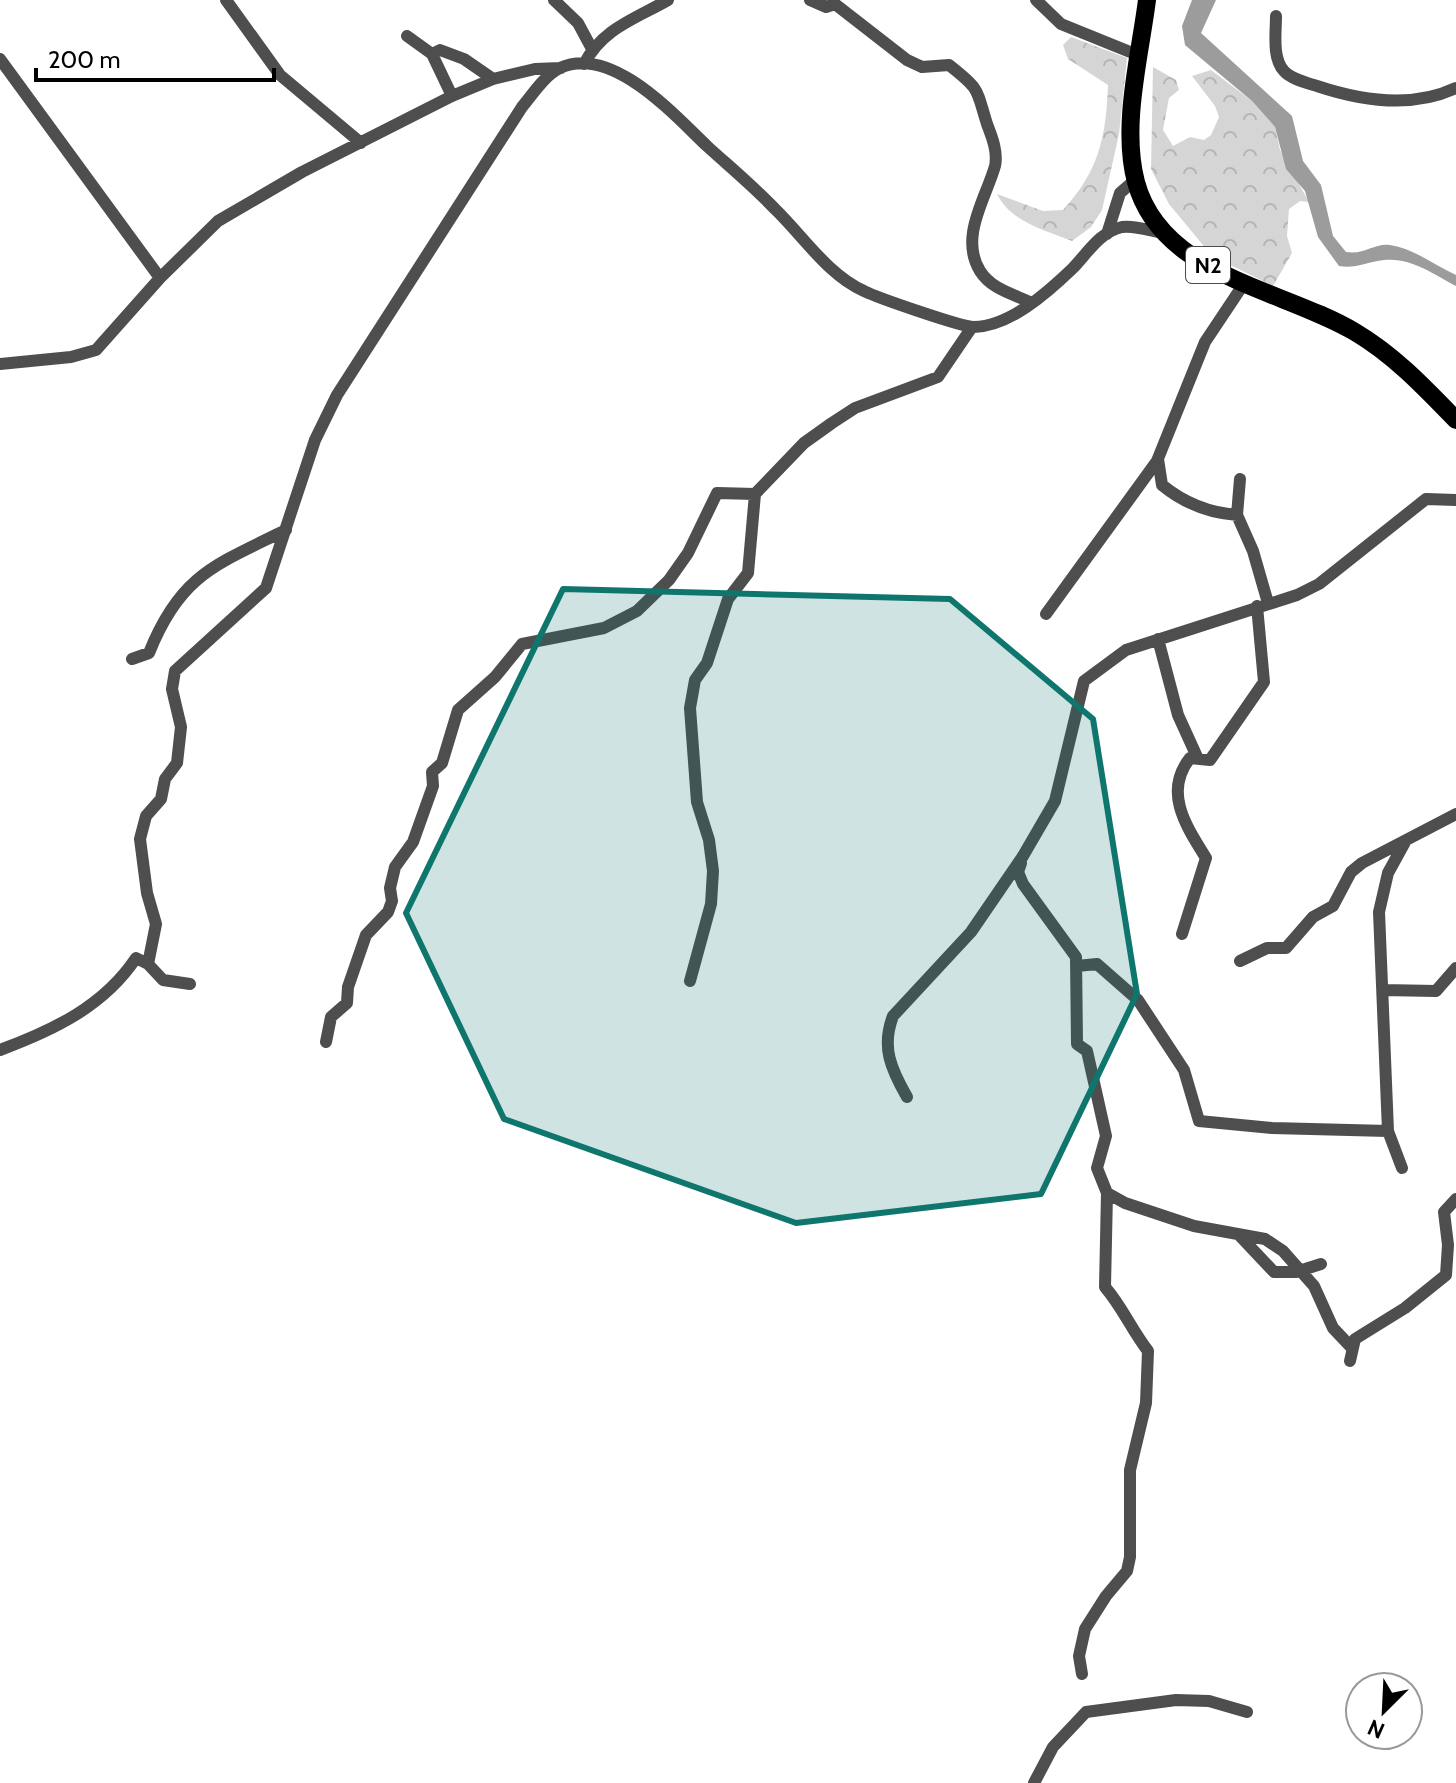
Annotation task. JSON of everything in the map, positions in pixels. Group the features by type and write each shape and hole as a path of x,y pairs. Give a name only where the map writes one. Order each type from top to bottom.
{"highway":[{"name":"N2","path":"1147,0 1132,126 1135,180 1152,217 1164,233 1200,261 1331,318 1359,334 1392,357 1456,420"}],"street":[{"path":"226,0 280,75 361,143"},
{"path":"554,0 578,23 592,49"},
{"path":"584,64 592,49 613,28 668,0"},
{"path":"810,0 826,7 835,4 907,60 922,67 949,65 973,84 984,103 996,164 982,196 972,249 980,271 991,283 1032,303"},
{"path":"1036,0 1061,24 1140,56"},
{"path":"1276,16 1279,64 1285,73 1303,82 1337,93 1390,101 1439,97 1456,88"},
{"path":"407,36 432,54 452,96"},
{"path":"432,54 440,50 464,59 493,79"},
{"path":"0,59 160,278"},
{"path":"0,364 71,357 96,350 160,278 218,221 452,96 493,79 535,69 584,64 638,84 664,103 775,208 832,269 864,291 972,327 999,321 1032,303 1107,234 1127,226 1164,233"},
{"path":"148,964 156,924 147,893 140,839 146,816 161,799 165,779 177,763 181,727 172,689 175,671 266,588 315,440 337,395 522,107 546,78 561,68"},
{"path":"1107,234 1120,193 1135,180"},
{"path":"1046,614 1158,459 1205,342 1245,282"},
{"path":"690,981 711,904 713,871 709,840 697,802 690,708 695,680 707,663 728,599 748,573 755,494 804,443 855,408 938,377 972,327"},
{"path":"1158,459 1162,485 1172,493 1217,514 1237,515"},
{"path":"1182,934 1206,858 1181,814 1175,788 1179,772 1190,758 1210,760 1264,682 1262,605 1253,551 1237,515 1240,479"},
{"path":"326,1042 331,1017 347,1003 348,987 366,935 388,912 395,867 413,842 433,786 432,772 442,763 458,710 495,677 522,644 604,628 637,611 669,580 688,553 717,493 723,490 755,494"},
{"path":"907,1097 886,1052 887,1032 893,1016 971,932 1023,856 1055,801 1084,681 1126,650 1297,595 1319,584 1426,499 1456,500"},
{"path":"132,659 149,653 164,615 179,596 212,566 286,530"},
{"path":"1158,639 1178,715 1198,759"},
{"path":"1240,961 1267,948 1286,948 1313,917 1333,906 1351,872 1435,822 1456,814"},
{"path":"1402,1168 1388,1131 1379,912 1388,873 1405,842"},
{"path":"1023,856 1018,872 1023,884 1076,957 1077,1044 1087,1051 1106,1136 1097,1168 1107,1193 1105,1287 1125,1309 1127,1324 1148,1351 1146,1403 1130,1470 1130,1557 1127,1571 1085,1629 1079,1656 1082,1674"},
{"path":"0,1050 91,1007 118,985 136,958 148,964 163,980 190,984"},
{"path":"1077,966 1097,964 1138,1000 1184,1070 1199,1121 1272,1128 1388,1131"},
{"path":"1383,990 1436,991 1456,968"},
{"path":"1107,1193 1174,1220 1265,1239 1314,1286 1333,1328 1351,1347"},
{"path":"1350,1361 1355,1339 1405,1308 1446,1275 1448,1245 1444,1212 1456,1199"},
{"path":"1239,1235 1274,1272 1301,1271 1321,1264"},
{"path":"1034,1783 1053,1747 1086,1712 1176,1700 1209,1701 1247,1712"}],"highlighted area":[{"path":"563,589 950,599 1093,719 1137,994 1041,1194 796,1223 504,1119 406,913"}],"green space":[{"path":"1071,37 1127,58 1119,134 1102,210 1091,227 1072,241 1020,218 1003,204 997,194 1043,211 1063,210 1093,167 1105,121 1108,85 1068,59 1063,45"},
{"path":"1153,67 1176,80 1179,90 1169,98 1163,130 1173,146 1190,137 1204,140 1211,135 1219,117 1215,106 1192,76 1211,70 1252,101 1275,127 1280,150 1309,202 1300,201 1289,209 1287,236 1292,253 1273,286 1212,256 1169,204 1151,169"}],"shaded area":[{"path":"1192,0 1216,0 1201,33 1292,116 1303,161 1321,185 1333,236 1346,252 1384,245 1399,247 1456,275 1456,286 1422,267 1403,261 1384,260 1339,266 1318,237 1305,191 1286,169 1275,127 1252,101 1185,45 1182,26"}]}
